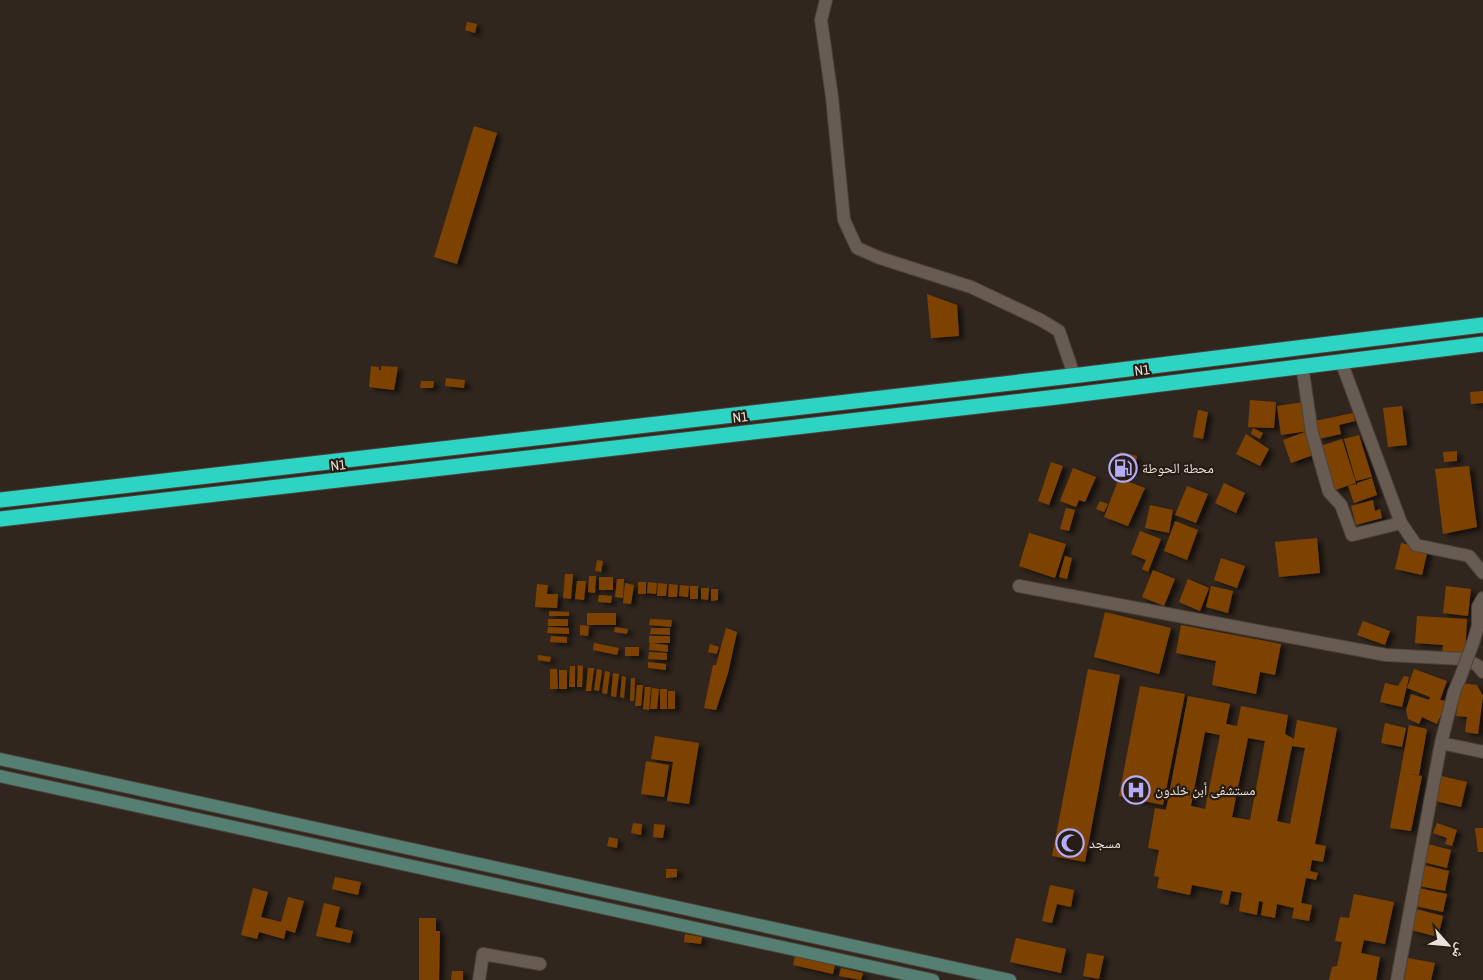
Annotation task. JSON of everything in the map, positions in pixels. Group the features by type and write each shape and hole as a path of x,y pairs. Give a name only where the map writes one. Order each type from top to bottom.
{"highway":[{"name":"N1","path":"0,500 1074,375 1483,324"},
{"name":"N1","path":"0,519 1057,397 1302,365 1483,344"}],"main road":[{"path":"0,759 269,817 971,976 1010,980"},
{"path":"0,776 933,980"},
{"path":"266,833 269,817"}],"street":[{"path":"826,0 821,20 832,97 844,220 857,248 880,258 971,287 1041,320 1059,331 1074,375"},
{"path":"1341,361 1401,523 1416,545 1470,556 1483,573"},
{"path":"1302,365 1312,433 1329,492 1341,505 1352,535 1401,523"},
{"path":"1020,586 1386,655 1464,659 1477,665 1483,672"},
{"path":"1397,980 1441,743 1454,692 1478,626 1478,607 1483,598"},
{"path":"1441,743 1483,752"},
{"path":"479,980 484,954 540,964"}],"building":[{"path":"467,22 477,24 475,33 465,30"},
{"path":"474,126 497,133 457,264 434,257"},
{"path":"927,294 957,305 959,336 931,338"},
{"path":"371,366 379,367 379,370 381,370 381,366 398,367 394,390 369,387"},
{"path":"446,378 465,380 464,388 445,386"},
{"path":"421,381 434,381 433,388 420,388"},
{"path":"1483,391 1483,403 1471,404 1470,392"},
{"path":"1250,400 1276,402 1274,428 1248,427"},
{"path":"1304,402 1308,431 1281,435 1277,406"},
{"path":"1402,406 1407,445 1388,447 1383,408"},
{"path":"1198,410 1208,412 1203,439 1193,437"},
{"path":"1353,413 1355,421 1339,425 1341,434 1319,439 1315,421"},
{"path":"1253,428 1263,433 1260,439 1251,434"},
{"path":"1308,431 1316,454 1291,463 1283,440"},
{"path":"1246,434 1269,449 1260,466 1236,454"},
{"path":"1359,435 1372,477 1356,481 1344,439"},
{"path":"1342,439 1356,483 1335,490 1321,446"},
{"path":"1457,451 1457,461 1444,462 1443,452"},
{"path":"1120,452 1137,456 1134,472 1117,469"},
{"path":"1051,462 1063,466 1049,505 1038,501"},
{"path":"1469,466 1477,527 1443,534 1435,469"},
{"path":"1073,468 1096,477 1085,502 1079,500 1076,507 1060,501"},
{"path":"1119,478 1145,488 1128,526 1104,517"},
{"path":"1372,478 1377,495 1354,503 1348,486 1356,484 1357,486 1357,483"},
{"path":"1224,483 1245,493 1236,513 1215,503"},
{"path":"1187,486 1208,494 1196,523 1175,515"},
{"path":"1373,500 1375,511 1380,509 1382,518 1356,525 1351,506"},
{"path":"1100,501 1108,504 1104,512 1096,509"},
{"path":"1150,505 1173,510 1169,533 1145,528"},
{"path":"1066,508 1075,510 1069,531 1060,529"},
{"path":"1175,521 1198,530 1187,560 1164,551"},
{"path":"1140,531 1161,539 1148,572 1142,569 1146,560 1131,554"},
{"path":"1029,533 1066,544 1055,578 1019,566"},
{"path":"1317,538 1320,573 1279,577 1275,542"},
{"path":"1401,543 1428,549 1422,575 1395,569"},
{"path":"1065,556 1072,558 1067,579 1059,577"},
{"path":"1221,558 1245,566 1237,588 1214,580"},
{"path":"597,560 603,561 601,572 595,571"},
{"path":"1153,570 1175,579 1164,606 1142,597"},
{"path":"565,574 573,574 571,599 563,598"},
{"path":"589,576 596,576 595,593 588,592"},
{"path":"599,577 613,577 613,590 599,590"},
{"path":"617,579 624,579 623,598 615,597"},
{"path":"1188,579 1209,588 1200,611 1179,602"},
{"path":"577,581 586,581 584,600 575,599"},
{"path":"638,582 646,582 646,594 638,594"},
{"path":"648,582 657,583 656,594 647,593"},
{"path":"625,583 634,585 631,604 623,603"},
{"path":"658,583 667,584 666,596 657,596"},
{"path":"537,584 548,585 547,594 558,594 557,608 535,607"},
{"path":"669,584 678,585 677,597 668,597"},
{"path":"680,585 689,586 688,597 679,596"},
{"path":"690,586 698,586 698,599 690,599"},
{"path":"1211,586 1233,591 1228,613 1206,607"},
{"path":"1446,586 1471,589 1468,616 1443,613"},
{"path":"701,588 709,588 708,600 701,599"},
{"path":"711,589 718,589 718,600 711,601"},
{"path":"599,595 612,596 611,603 598,602"},
{"path":"549,611 569,612 569,616 549,616"},
{"path":"1105,612 1171,628 1159,674 1094,657"},
{"path":"587,613 616,613 616,625 587,625"},
{"path":"1417,616 1467,619 1465,656 1442,654 1443,645 1415,643"},
{"path":"548,619 568,619 568,626 548,626"},
{"path":"650,619 672,620 671,627 649,625"},
{"path":"1363,621 1390,631 1385,645 1357,635"},
{"path":"580,625 589,626 588,636 580,635"},
{"path":"1181,625 1281,644 1275,675 1260,672 1256,694 1212,685 1216,661 1176,653"},
{"path":"548,627 569,628 569,634 547,633"},
{"path":"615,627 628,629 627,634 614,632"},
{"path":"651,628 670,628 670,635 650,634"},
{"path":"726,628 737,632 728,673 716,710 704,708 713,665 716,665"},
{"path":"551,636 567,637 567,643 550,642"},
{"path":"649,636 670,636 670,643 649,643"},
{"path":"594,643 619,648 617,655 593,650"},
{"path":"650,643 668,645 668,652 649,650"},
{"path":"710,644 719,647 717,654 708,652"},
{"path":"625,647 639,647 639,656 625,656"},
{"path":"649,652 667,653 667,660 648,659"},
{"path":"538,655 551,657 550,662 538,660"},
{"path":"648,662 666,664 666,670 648,668"},
{"path":"578,665 583,666 582,687 577,687"},
{"path":"570,666 575,666 575,687 569,687"},
{"path":"588,668 594,668 591,691 586,691"},
{"path":"550,669 557,669 558,689 550,689"},
{"path":"597,669 602,670 599,691 594,690"},
{"path":"1088,669 1120,675 1085,862 1052,856"},
{"path":"1414,669 1447,681 1440,700 1447,701 1437,724 1422,717 1419,724 1408,719 1406,710 1411,694 1429,700 1430,697 1407,688"},
{"path":"559,670 567,670 567,689 559,689"},
{"path":"605,671 610,672 607,694 602,693"},
{"path":"613,673 619,674 616,697 611,696"},
{"path":"622,676 626,677 624,698 620,697"},
{"path":"1404,676 1409,677 1402,707 1380,702 1385,683 1398,686"},
{"path":"631,678 635,678 634,701 630,701"},
{"path":"1461,683 1477,685 1483,696 1478,734 1465,732 1467,717 1456,716"},
{"path":"637,685 643,685 641,706 635,706"},
{"path":"1140,686 1185,694 1163,805 1119,796"},
{"path":"645,687 651,687 649,710 643,709"},
{"path":"652,688 659,689 657,709 650,709"},
{"path":"660,689 667,689 667,709 660,709"},
{"path":"668,691 675,691 675,709 668,709"},
{"path":"1188,696 1230,704 1226,724 1237,726 1241,706 1288,715 1285,734 1294,739 1297,720 1337,728 1315,844 1326,846 1323,862 1312,860 1310,871 1318,873 1316,880 1306,878 1301,903 1312,905 1309,921 1292,918 1294,908 1277,904 1275,918 1261,915 1263,902 1259,901 1257,915 1239,911 1242,893 1231,891 1228,905 1220,903 1223,891 1192,885 1190,895 1157,888 1159,877 1154,876 1159,850 1148,848 1155,808 1166,810","holes":["1205,732 1220,735 1205,809 1191,806","1248,738 1265,741 1250,820 1232,817","1292,746 1305,748 1290,824 1277,821"]},
{"path":"1385,723 1406,728 1402,747 1381,743"},
{"path":"1409,725 1427,729 1419,775 1409,774 1422,776 1411,831 1390,828"},
{"path":"655,736 699,743 689,804 667,801 673,762 651,759"},
{"path":"646,761 669,765 664,797 641,794"},
{"path":"1441,776 1467,782 1461,807 1435,801"},
{"path":"633,823 642,824 641,835 631,833"},
{"path":"1437,823 1457,830 1452,846 1445,844 1447,838 1433,833"},
{"path":"654,824 665,825 663,838 653,837"},
{"path":"1475,828 1483,828 1483,852 1478,852"},
{"path":"609,837 618,839 617,848 607,846"},
{"path":"1428,844 1451,850 1447,868 1423,862"},
{"path":"1424,865 1449,871 1445,891 1419,886"},
{"path":"666,869 677,869 677,877 666,878"},
{"path":"335,877 361,882 358,895 332,889"},
{"path":"1050,885 1074,890 1071,907 1057,904 1052,923 1042,921"},
{"path":"253,888 268,892 261,917 281,922 288,897 304,901 295,933 286,930 284,939 259,932 257,939 241,935"},
{"path":"1419,888 1447,894 1443,912 1415,906"},
{"path":"1354,894 1394,902 1385,944 1364,940 1361,953 1380,957 1376,980 1329,980 1332,967 1337,966 1342,942 1335,941 1340,917 1349,918"},
{"path":"324,903 340,907 335,927 353,931 350,943 316,936"},
{"path":"1416,909 1443,916 1438,937 1411,930"},
{"path":"419,918 436,918 436,931 440,931 439,980 419,980"},
{"path":"685,934 702,937 701,944 684,942"},
{"path":"1016,938 1066,949 1061,973 1010,962"},
{"path":"1087,953 1104,956 1099,979 1083,976"},
{"path":"795,956 835,965 833,974 793,965"},
{"path":"1408,958 1435,963 1431,980 1404,980"},
{"path":"841,968 863,973 861,980 839,976"},
{"path":"452,971 463,971 463,980 451,980"}],"place":[{"name":"محطة الحوطة","path":"1123,468"},
{"name":"مستشفى أبن خلدون","path":"1136,790"},
{"name":"مسجد","path":"1070,843"}]}
